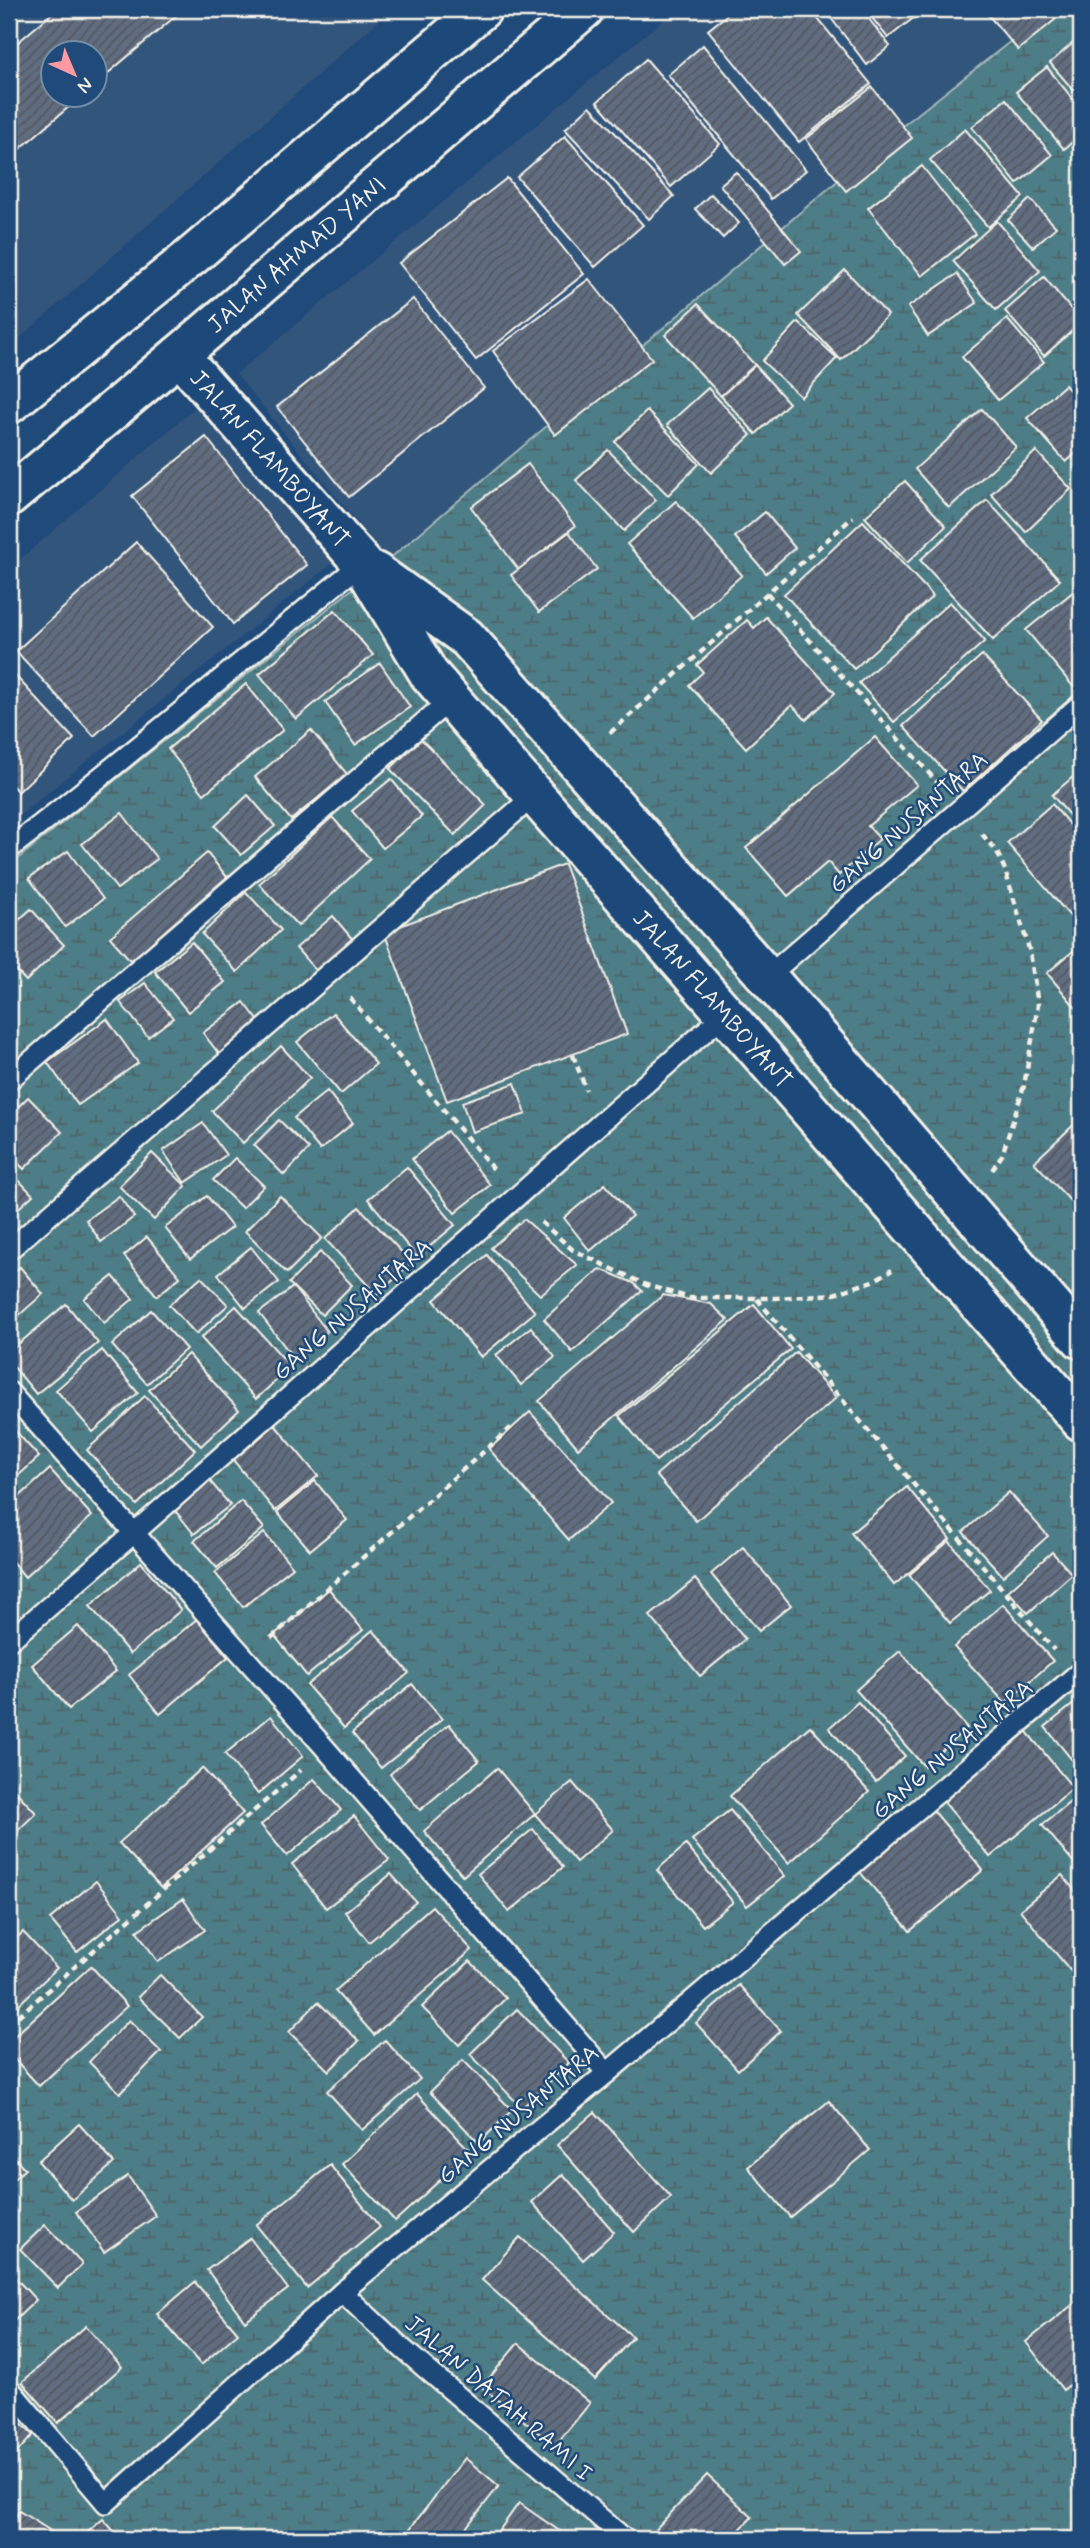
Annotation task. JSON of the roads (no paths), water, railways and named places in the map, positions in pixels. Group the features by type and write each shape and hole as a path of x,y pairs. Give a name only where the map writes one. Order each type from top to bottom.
{"street":[{"path":"9,404 191,257 482,9"},
{"name":"JALAN AHMAD YANI","path":"9,497 584,9"},
{"name":"JALAN FLAMBOYANT","path":"179,355 362,563 429,674 536,794 719,1018 1081,1421"},
{"name":"JALAN FLAMBOYANT","path":"362,563 467,638 767,977 1081,1339"},
{"path":"485,737 525,702"},
{"path":"719,1018 767,977"},
{"path":"1011,1341 1051,1304"}],"lane":[{"path":"9,849 362,563"},
{"path":"9,1080 451,699"},
{"name":"GANG NUSANTARA","path":"767,977 1081,704"},
{"path":"9,1250 536,794"},
{"name":"GANG NUSANTARA","path":"9,1640 719,1018"},
{"path":"9,1392 325,1748 607,2073"},
{"name":"GANG NUSANTARA","path":"9,2388 106,2503 342,2292 607,2073 1079,1673"},
{"name":"JALAN DATAH RAMI I","path":"342,2292 625,2539"}]}
